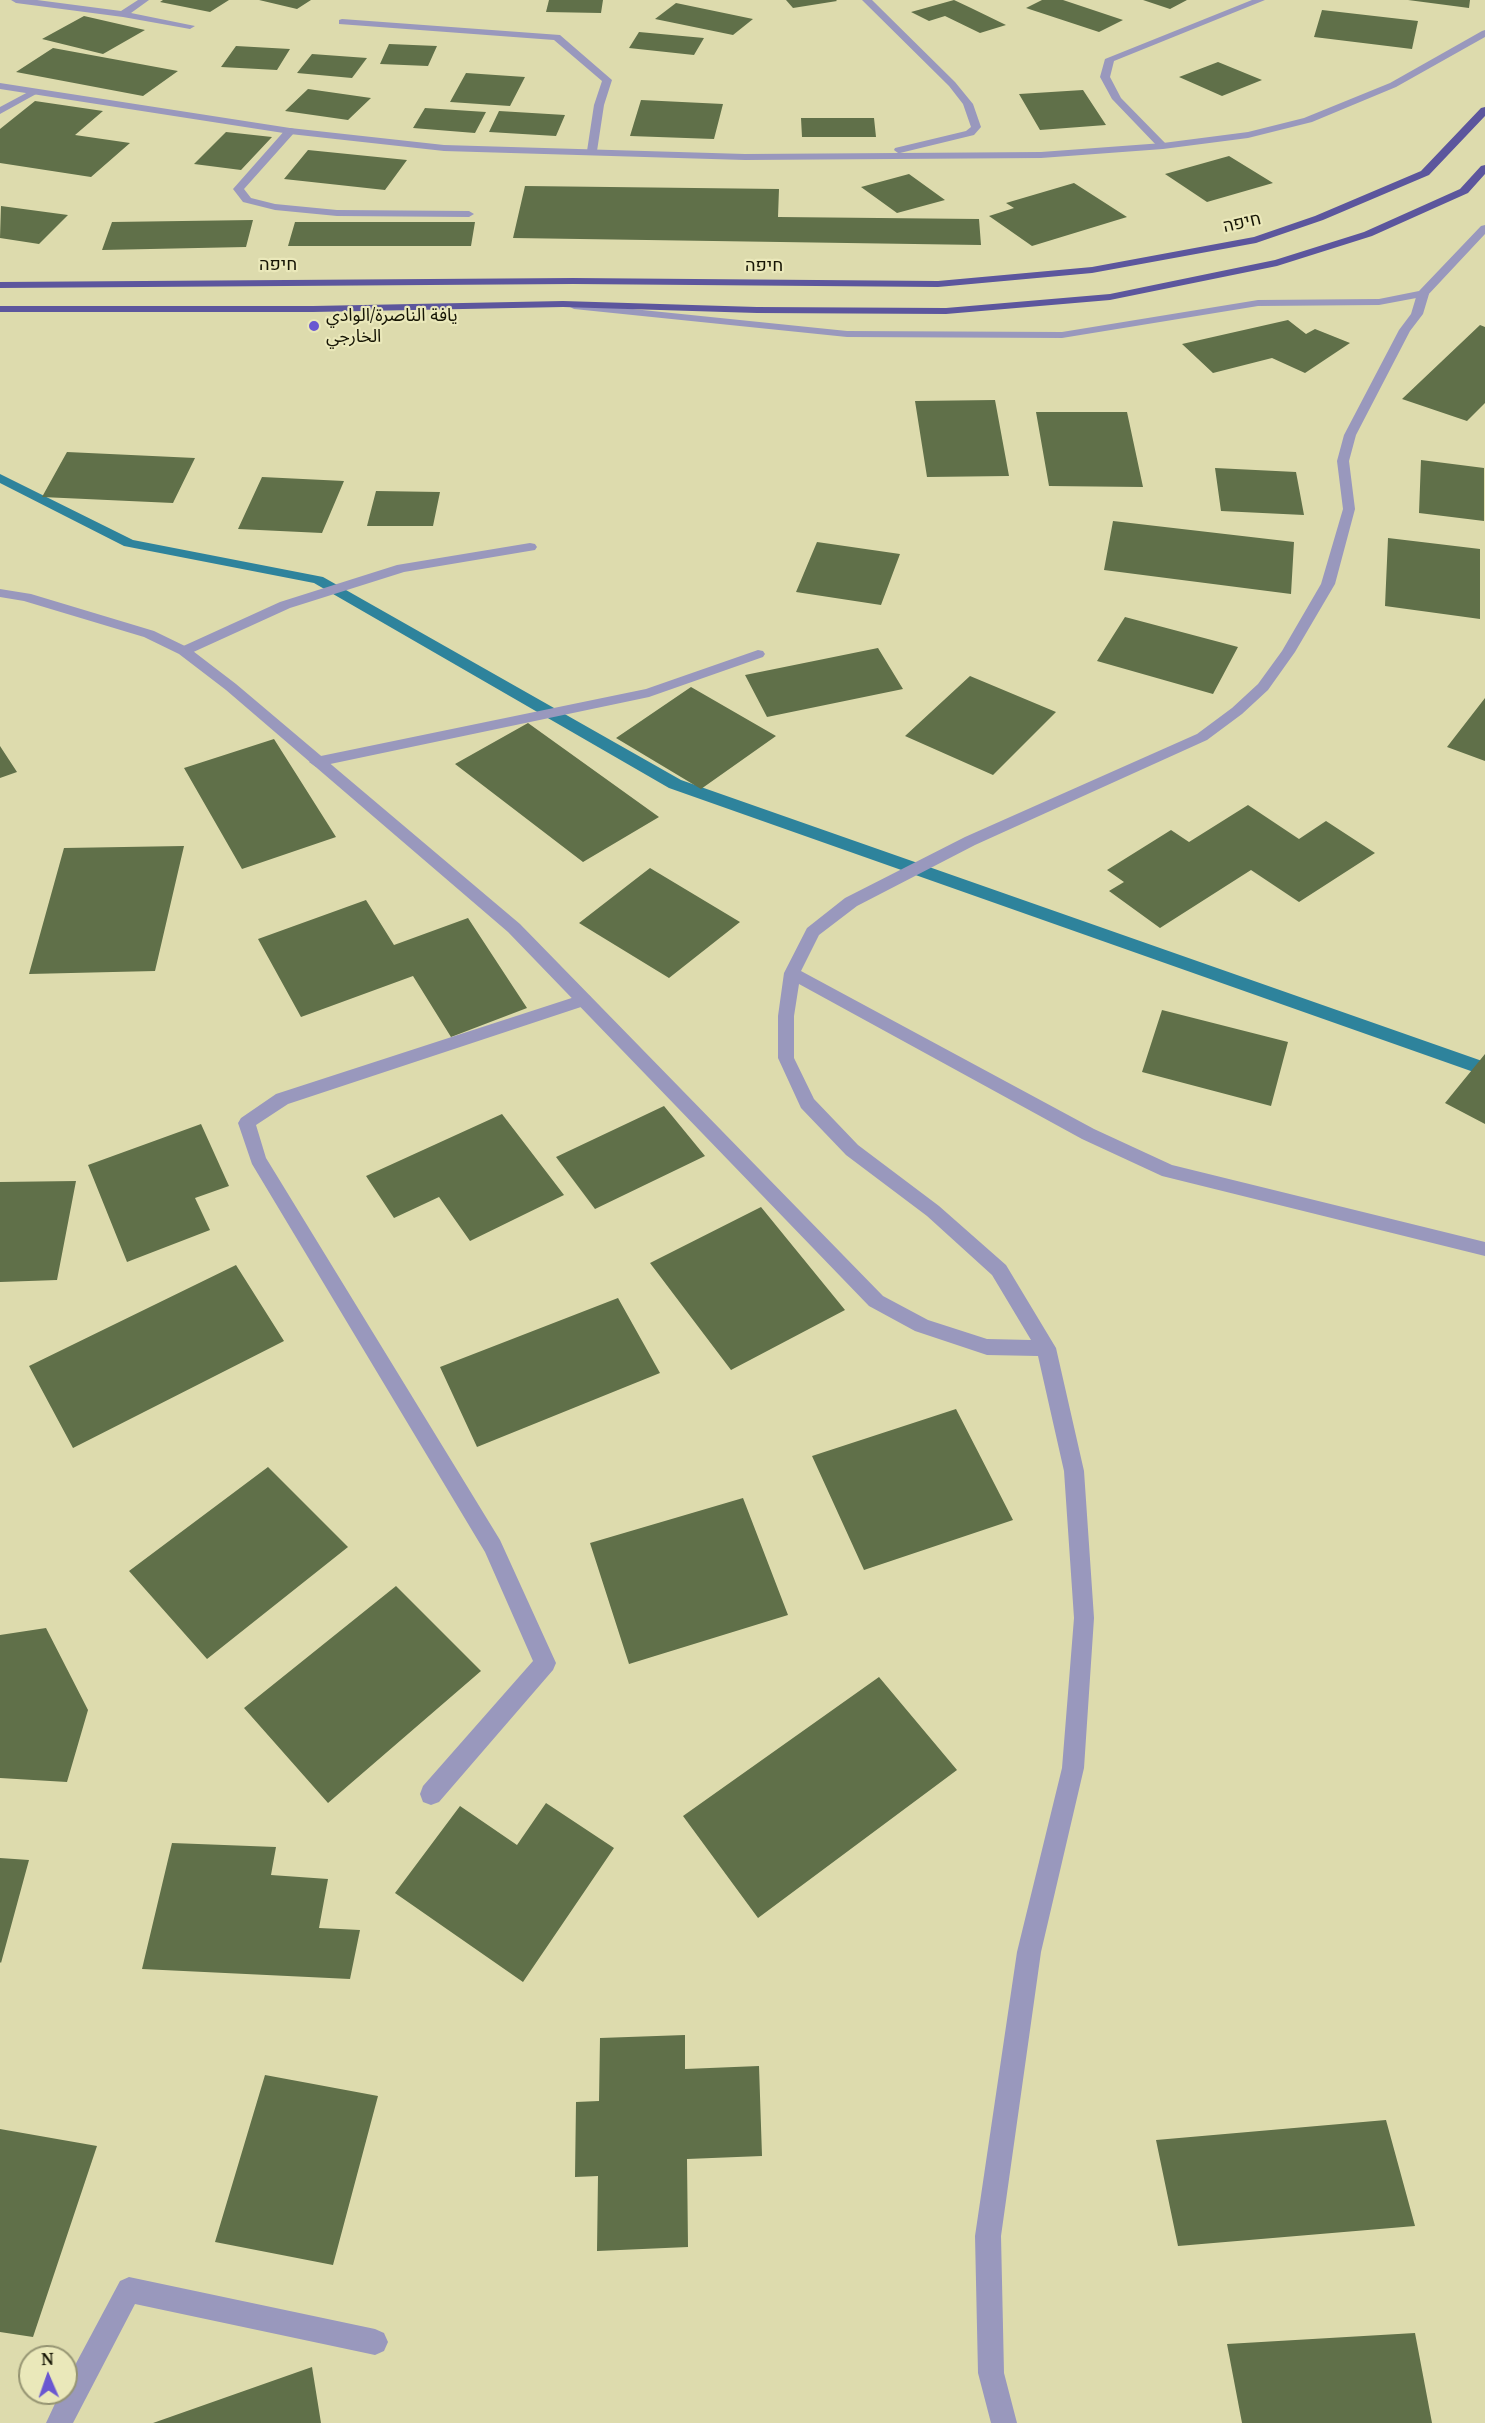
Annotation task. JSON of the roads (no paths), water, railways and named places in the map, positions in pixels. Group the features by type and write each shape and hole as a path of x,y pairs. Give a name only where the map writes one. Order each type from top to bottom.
{"highway":[{"name":"חיפה","path":"0,285 573,281 938,284 1092,270 1256,240 1319,218 1425,173 1485,110"},
{"path":"0,309 313,309 563,304 757,310 946,310 1110,297 1277,263 1368,234 1464,190 1485,168"}],"street":[{"path":"16,0 123,14 190,26"},
{"path":"123,14 144,0"},
{"path":"867,0 952,84 968,104 976,127 970,133 877,156"},
{"path":"1163,146 1117,99 1105,77 1110,59 1260,0"},
{"path":"342,22 557,37 607,80 599,105 592,151"},
{"path":"0,86 33,93 290,131 444,148 745,157 1041,154 1163,146 1248,135 1308,120 1393,85 1482,36"},
{"path":"0,111 33,93"},
{"path":"290,131 238,189 247,200 275,207 337,213 469,214"},
{"path":"1004,2423 991,2373 988,2236 1029,1952 1073,1768 1084,1618 1074,1471 1046,1348 999,1270 933,1210 852,1150 807,1103 786,1058 786,1016 792,972 813,932 851,902 970,842 1202,737 1237,711 1263,687 1288,652 1328,584 1349,509 1343,461 1350,435 1405,330 1417,314 1423,294 1485,228"},
{"path":"563,304 848,334 1062,335 1258,303 1379,302 1423,294"},
{"path":"184,651 285,605 402,568 531,548"},
{"path":"0,593 26,597 149,634 184,651 231,687 316,762 514,928 876,1301 922,1326 987,1347 1046,1348"},
{"path":"316,762 649,693 758,654"},
{"path":"792,972 1088,1134 1168,1171 1485,1249"},
{"path":"431,1794 544,1663 493,1546 258,1159 247,1123 282,1099 584,1000"},
{"path":"59,2423 129,2290 375,2342"}],"waterway":[{"path":"0,478 129,543 318,580 675,784 1485,1069"}],"place":[{"name":"يافة الناصرة/الوادي الخارجي","path":"314,326"}]}
